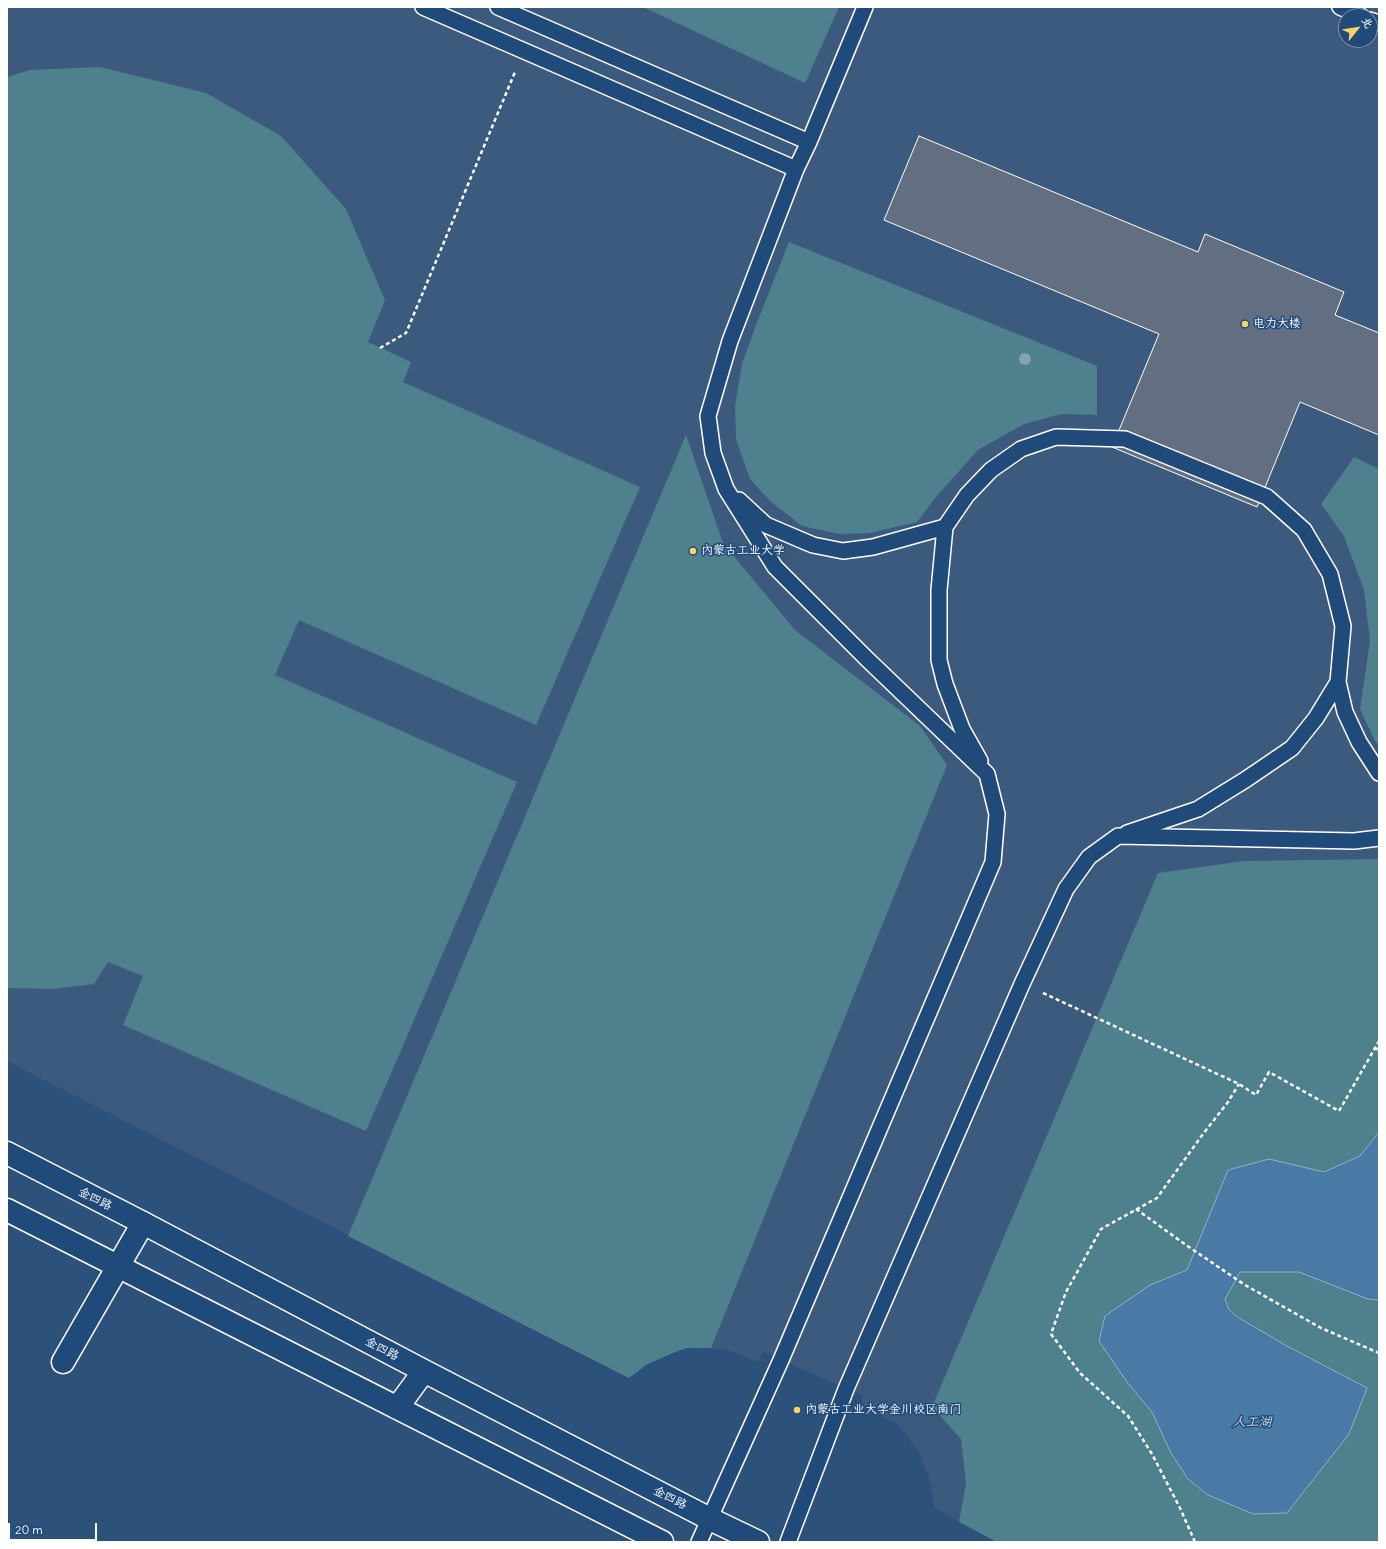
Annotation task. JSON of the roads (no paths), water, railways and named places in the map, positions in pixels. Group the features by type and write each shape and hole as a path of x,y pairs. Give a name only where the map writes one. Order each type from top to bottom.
{"street":[{"name":"金四路","path":"7,1154 143,1223 710,1519 758,1542"},
{"path":"7,1210 662,1542"},
{"path":"63,1362 143,1223"},
{"path":"397,1408 424,1371"}],"lane":[{"path":"423,7 796,169"},
{"path":"498,7 809,142"},
{"path":"864,7 809,142 796,169 730,341 708,416 713,452 726,489 774,567 987,774"},
{"path":"699,1542 781,1360 993,862 997,814 987,774 962,728 945,684 939,660 939,590 945,527 967,495 991,470 1021,449 1056,437 1126,439 1267,497 1304,530 1330,574 1343,626 1338,682 1345,712 1359,742 1379,773"},
{"path":"726,489 766,525 813,545 843,551 873,547 945,527"},
{"path":"788,1542 846,1389 1022,984 1066,889 1088,857 1118,836 1198,809 1245,780 1292,748 1316,718 1338,682"},
{"path":"1118,836 1354,841 1379,838"}],"water":[{"name":"人工湖","path":"1379,1132 1379,1300 1368,1299 1299,1272 1240,1272 1225,1299 1229,1310 1239,1318 1287,1346 1367,1388 1349,1434 1287,1513 1253,1514 1208,1495 1188,1479 1171,1453 1152,1412 1127,1382 1099,1341 1105,1316 1150,1285 1187,1270 1228,1170 1269,1159 1324,1172 1360,1156"}],"place":[{"name":"电力大楼","path":"1245,324"},
{"name":"内蒙古工业大学","path":"693,551"},
{"name":"内蒙古工业大学金川校区南门","path":"797,1410"}]}
